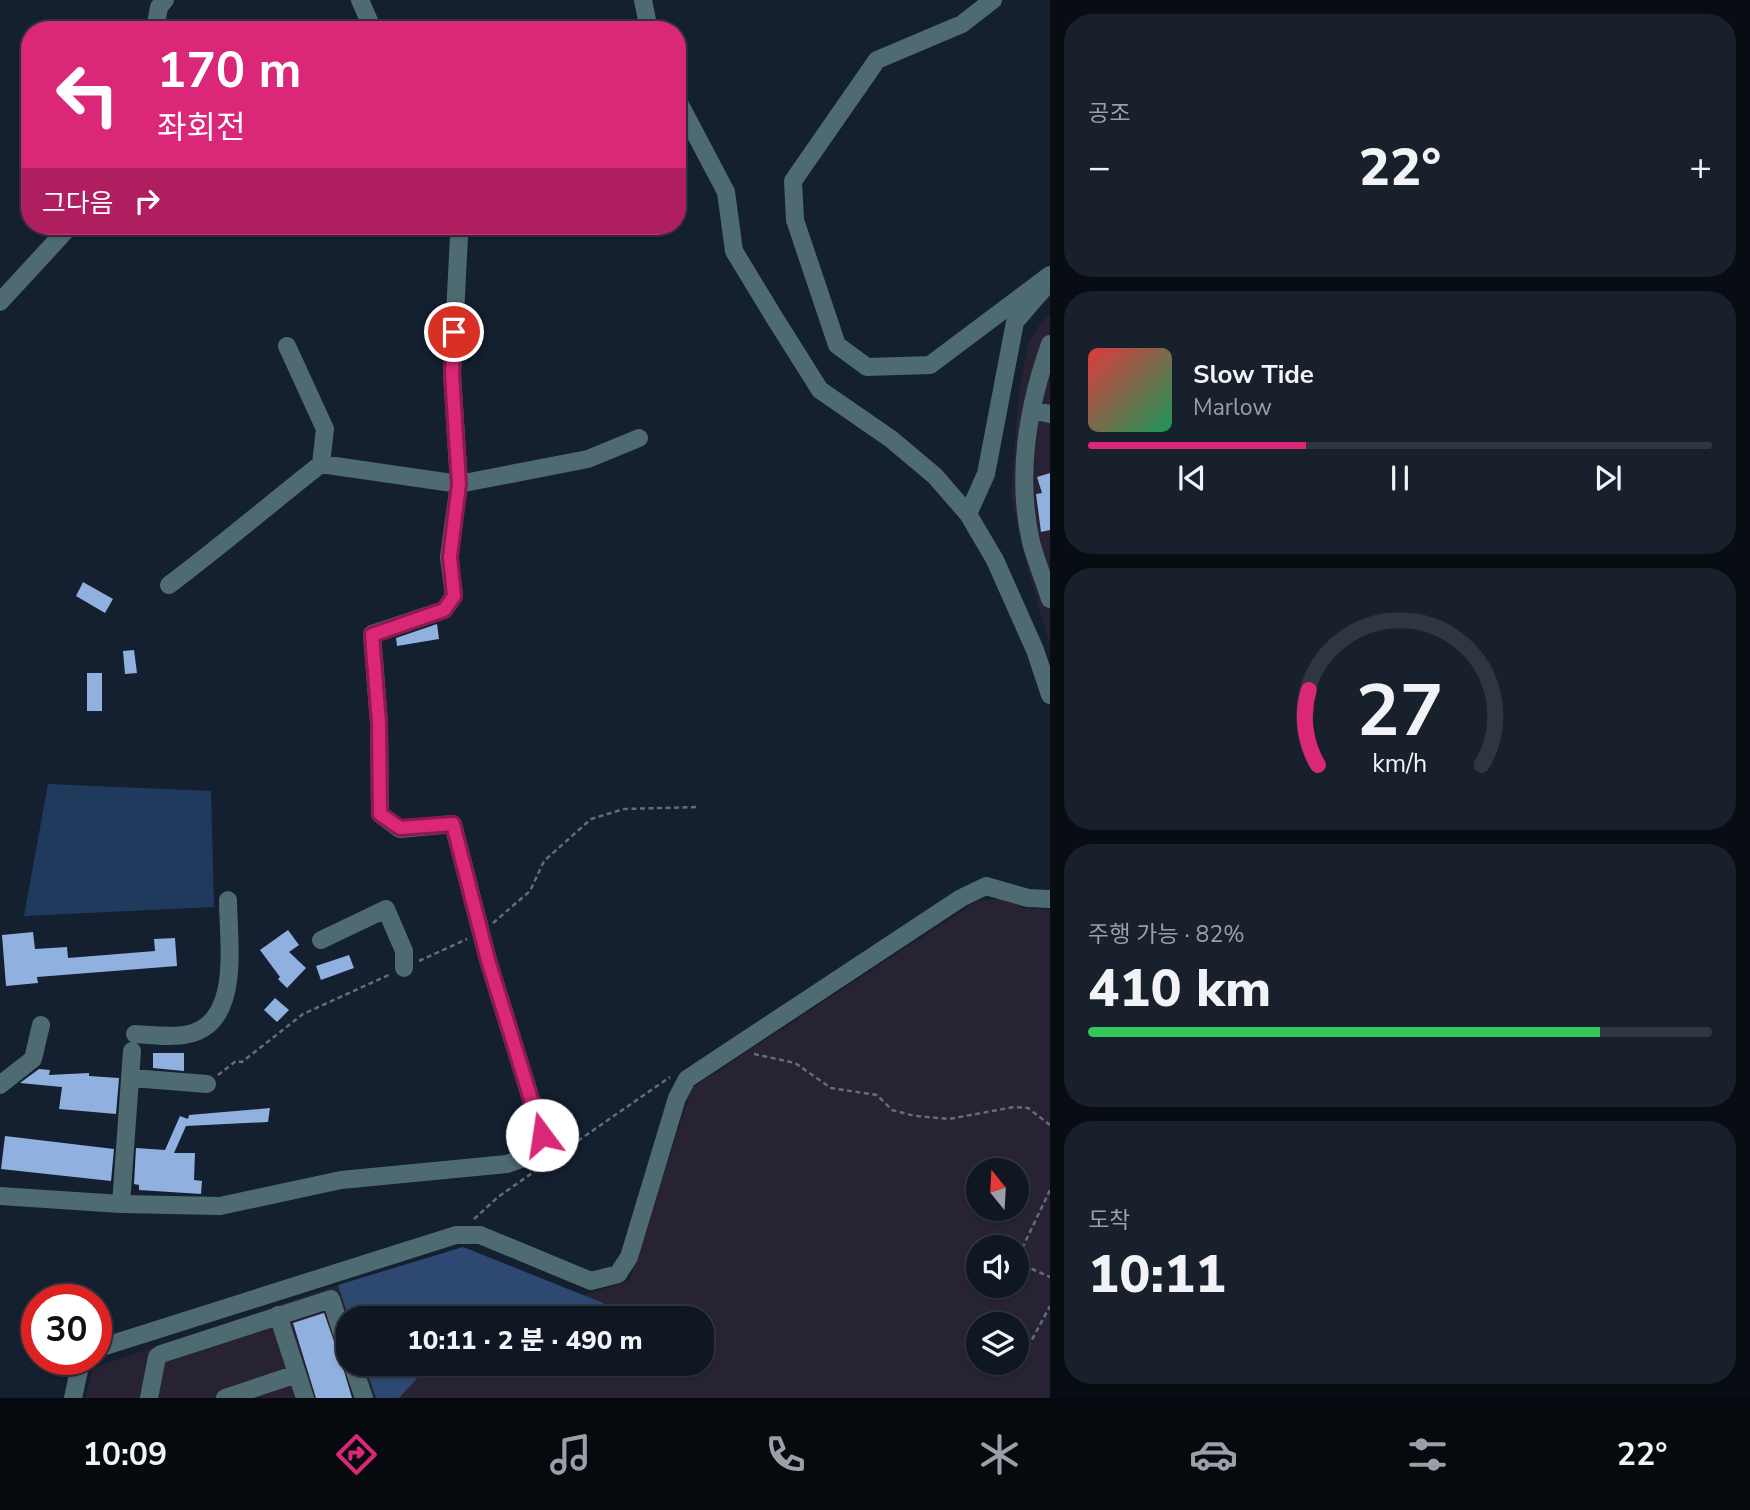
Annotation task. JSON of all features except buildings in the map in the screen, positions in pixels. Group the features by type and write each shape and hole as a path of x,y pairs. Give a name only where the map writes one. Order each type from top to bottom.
{"street":[{"path":"157,21 159,7 165,0"},
{"path":"360,0 369,21"},
{"path":"643,0 647,21"},
{"path":"993,0 962,24 877,60 793,181 795,220 837,345 867,367 930,365 1050,275"},
{"path":"686,116 726,192 734,251 820,390 891,439 926,469 968,514 995,559 1035,650 1050,695"},
{"path":"0,302 62,235"},
{"path":"0,1196 121,1204 220,1206 341,1180 507,1164 532,1155 542,1135 538,1112 481,933 453,824 400,828 380,814 379,723 372,635 444,610 454,596 450,557 459,484 452,374 459,235"},
{"path":"968,514 986,474 1015,322 1050,281"},
{"path":"287,346 325,429 321,464"},
{"path":"1049,349 1041,412 1025,444 1026,501 1031,542 1050,599"},
{"path":"169,585 231,539 270,503 321,464 459,484 588,459 639,438"},
{"path":"112,1344 456,1235 480,1234 591,1280 618,1274 629,1257 687,1079 905,934 986,886 1028,898 1050,899"},
{"path":"121,1204 133,1043 189,1034 209,1025 225,999 228,984 228,900"},
{"path":"321,940 386,909 404,951 404,968"},
{"path":"0,1085 33,1059 41,1025"},
{"path":"132,1078 207,1084"},
{"path":"149,1398 157,1357 161,1354 331,1299 336,1315"},
{"path":"278,1315 305,1398"},
{"path":"225,1398 298,1374"},
{"path":"73,1398 78,1375"},
{"path":"356,1376 364,1398"}],"path":[{"path":"207,1084 236,1061 242,1062 303,1014 481,933 530,891 544,861 591,819 624,809 699,807"},
{"path":"732,1049 794,1063 831,1088 877,1096 892,1110 915,1116 949,1119 1014,1107 1028,1108 1050,1125"},
{"path":"456,1235 498,1197 674,1074"},
{"path":"1050,1190 1018,1257 1021,1264 1050,1277"},
{"path":"1029,1345 1050,1306"}],"shaded area":[{"path":"1050,315 1050,646 1021,545 1011,492 1019,392 1028,343 1041,322"},
{"path":"48,784 211,791 214,907 24,916"},
{"path":"1008,898 1023,908 1050,910 1050,1398 85,1398 91,1375 112,1375 112,1362 338,1285 463,1247 583,1295 629,1281 692,1088 977,901"},
{"path":"463,1247 607,1306 345,1306 338,1285"},
{"path":"368,1376 419,1376 399,1398 376,1398"}],"route":[{"path":"454,332 452,374 459,484 450,557 454,596 444,610 372,635 379,723 380,814 400,828 453,824 488,960 538,1112 542,1135"}]}
